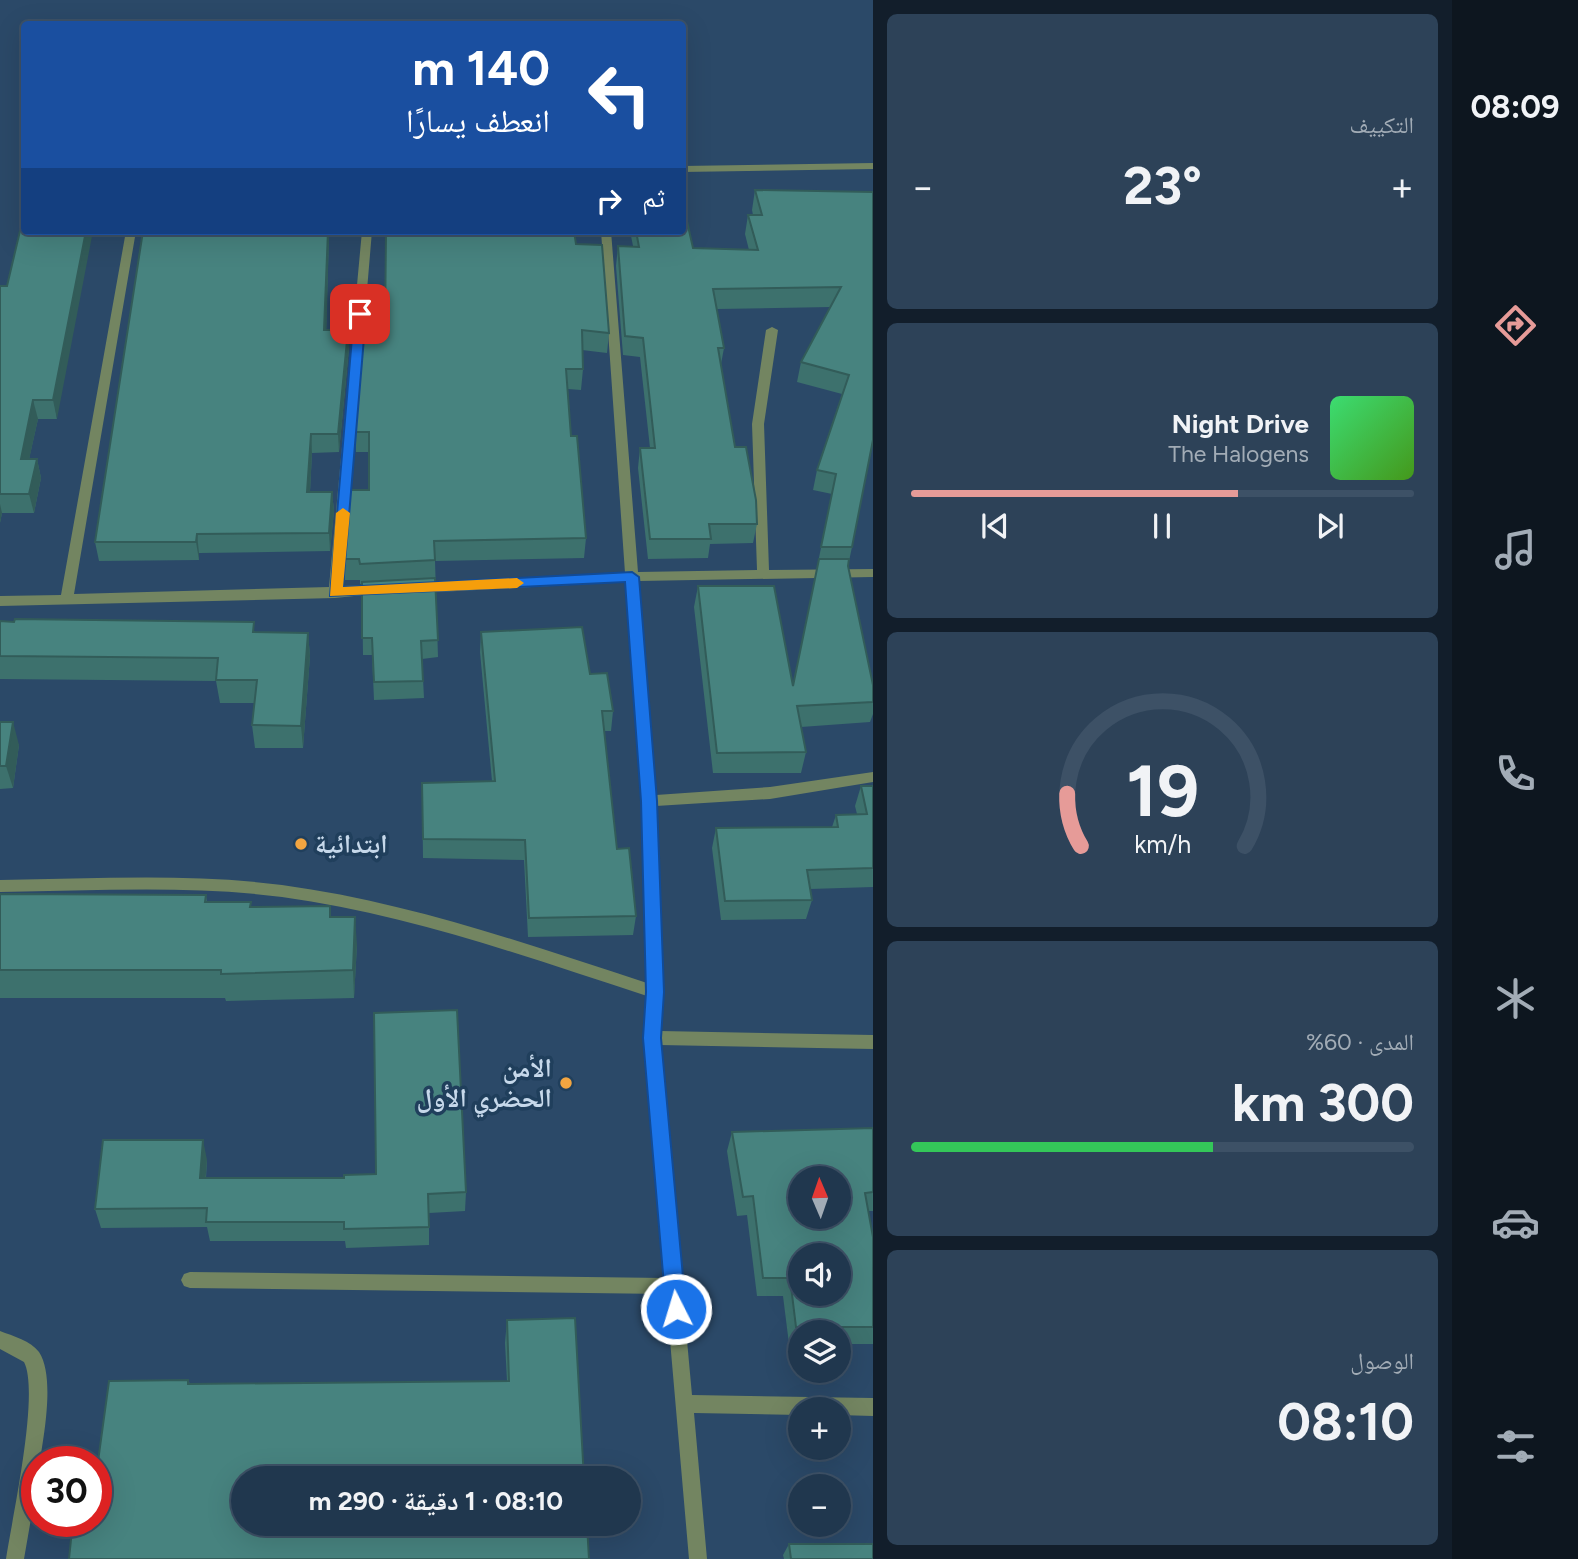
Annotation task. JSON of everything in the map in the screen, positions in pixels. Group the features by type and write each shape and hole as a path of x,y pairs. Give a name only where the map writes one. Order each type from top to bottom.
{"street":[{"path":"686,169 873,166"},
{"path":"67,598 130,235"},
{"path":"335,593 367,235"},
{"path":"606,235 649,801 655,992 652,1038 698,1559"},
{"path":"763,575 758,424 772,330"},
{"path":"0,601 335,593 632,577 873,573"},
{"path":"649,801 770,793 873,777"},
{"path":"0,886 215,887 279,891 338,900 407,914 655,992"},
{"path":"652,1038 873,1042"},
{"path":"190,1280 674,1286"},
{"path":"0,1340 17,1346 33,1359 40,1388 15,1559"},
{"path":"684,1404 873,1407"}],"building":[{"path":"755,190 873,192 873,440 852,547 821,547 836,474 817,470 849,375 801,362 841,287 713,289 724,348 718,348 735,447 746,447 756,500 757,524 709,524 711,539 650,539 640,448 655,448 643,338 625,336 618,246 639,247 637,235 686,235 686,217 693,248 758,250 748,215 762,215"},
{"path":"21,227 21,235 85,235 53,400 33,400 21,459 37,459 29,494 0,494 0,286 7,286"},
{"path":"142,235 328,235 324,330 348,330 338,434 311,434 307,492 332,492 329,533 197,534 196,542 95,542"},
{"path":"386,235 575,235 576,244 602,245 609,333 582,330 583,369 566,369 571,436 577,436 586,538 434,541 435,560 360,564 359,559 344,559 350,490 369,490 369,432 355,432 364,328 385,328"},
{"path":"819,559 849,559 848,566 873,685 873,702 797,706 806,752 717,753 698,586 774,586 793,686"},
{"path":"435,578 438,640 421,641 423,681 374,682 372,638 362,638 362,582"},
{"path":"15,619 254,622 253,632 308,633 301,726 252,725 257,680 216,680 218,658 0,656 0,621 14,622"},
{"path":"582,627 590,674 607,673 613,711 602,711 617,849 629,848 636,916 529,918 525,840 423,839 422,783 495,781 481,632"},
{"path":"0,722 13,722 6,766 0,766"},
{"path":"861,786 873,786 873,868 807,870 812,900 725,901 716,828 838,827 836,815 867,814"},
{"path":"0,894 206,895 205,902 251,902 250,907 330,906 330,917 355,917 353,970 221,974 221,970 0,970"},
{"path":"457,1010 466,1192 428,1194 429,1227 344,1229 344,1222 206,1222 207,1208 95,1209 103,1140 203,1140 200,1178 344,1178 344,1175 376,1174 374,1013"},
{"path":"873,1128 873,1192 865,1193 873,1237 873,1327 851,1327 851,1320 795,1320 793,1306 851,1306 851,1243 788,1243 788,1278 763,1278 753,1196 743,1197 732,1132"},
{"path":"575,1318 583,1466 231,1466 231,1536 588,1536 589,1559 69,1559 71,1537 112,1537 112,1446 100,1446 109,1381 188,1380 188,1384 509,1381 507,1320"},
{"path":"789,1544 873,1544 873,1559 791,1559"}],"slow traffic":[{"path":"343,513 335,593 517,583"}],"place":[{"name":"ابتدائية","path":"301,844"},
{"name":"الأمن الحضري الأول","path":"566,1083"}],"route":[{"path":"360,314 335,593 632,577 649,801 655,992 652,1038 676,1309"}]}
